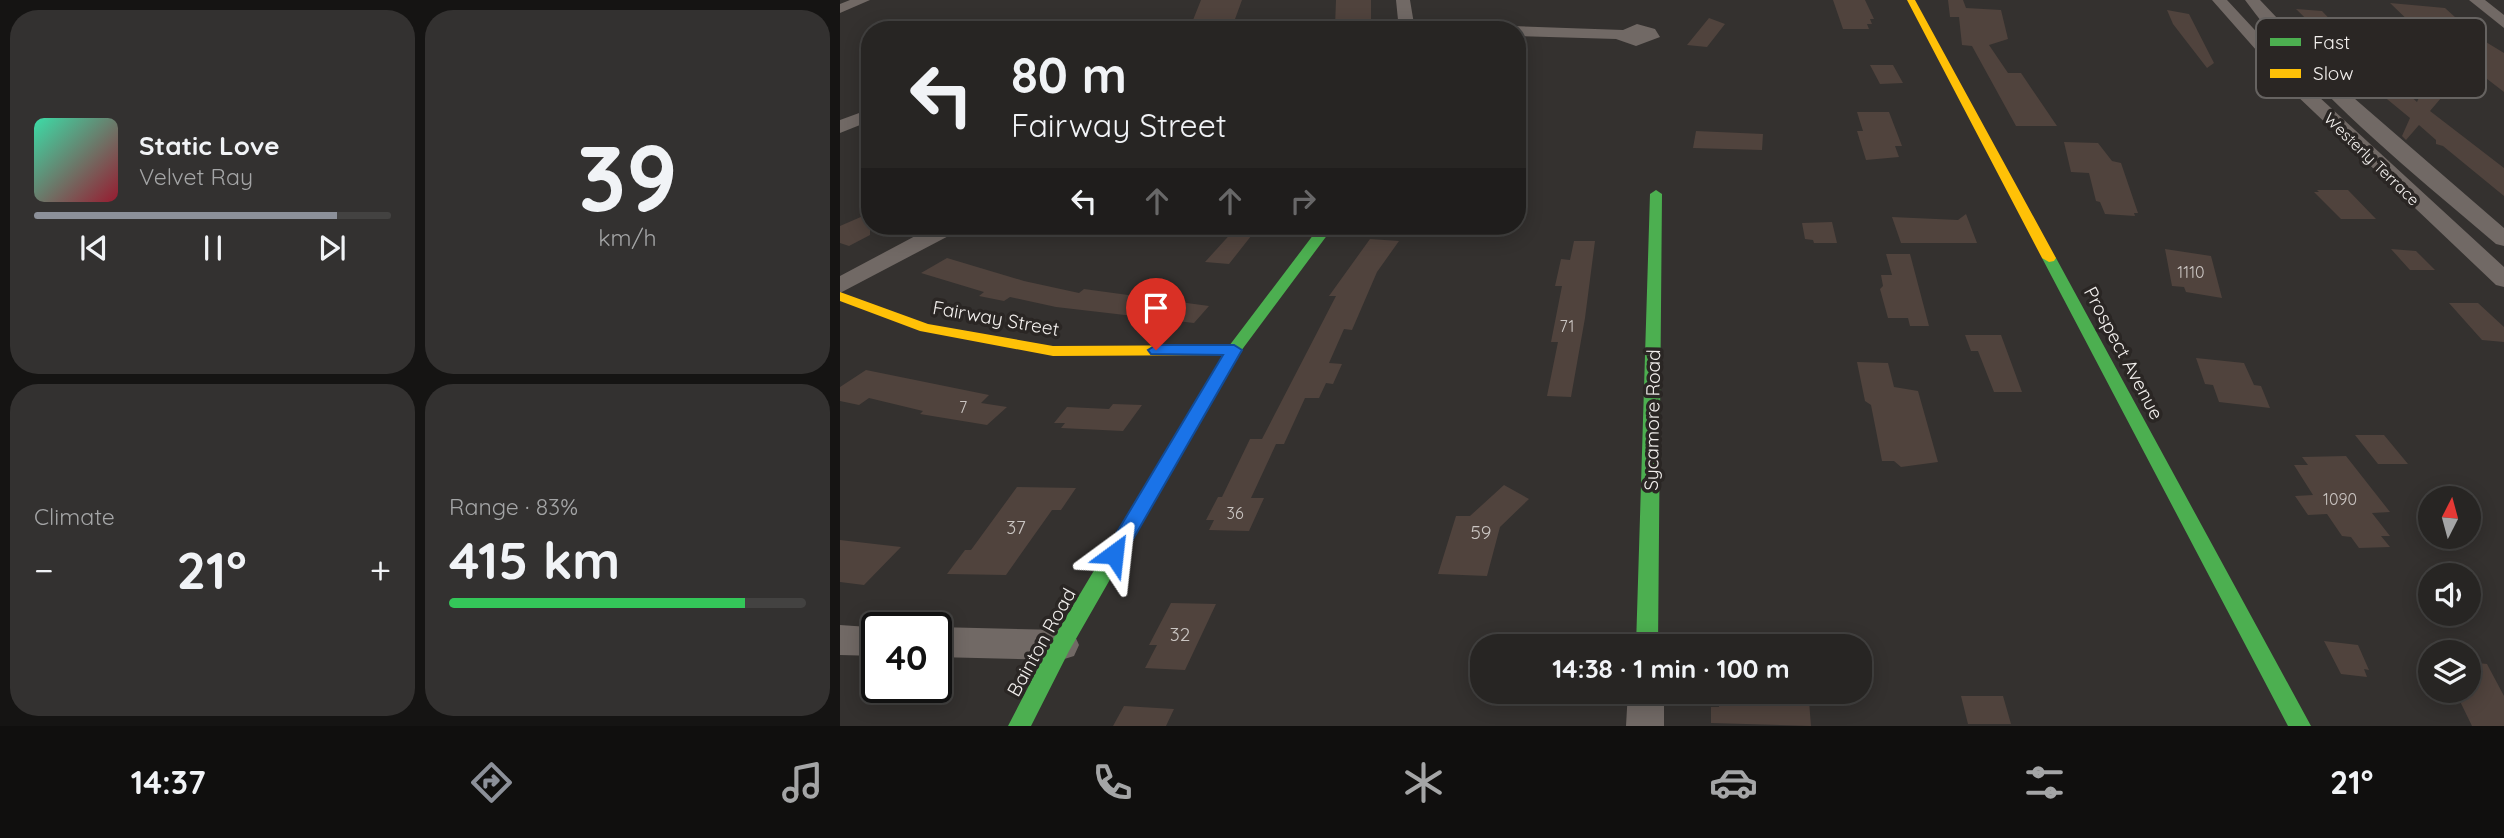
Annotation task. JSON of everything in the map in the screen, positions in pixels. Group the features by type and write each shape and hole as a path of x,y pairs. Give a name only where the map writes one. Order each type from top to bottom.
{"street":[{"path":"840,9 863,0"},
{"path":"1403,0 1406,21"},
{"name":"Prospect Avenue","path":"1911,0 2300,726"},
{"name":"Westerly Terrace","path":"2220,0 2256,40"},
{"name":"Westerly Terrace","path":"2252,0 2267,18"},
{"path":"2476,0 2504,23"},
{"path":"1526,31 1622,34"},
{"name":"Westerly Terrace","path":"2310,98 2504,280"},
{"name":"Westerly Terrace","path":"2346,98 2383,134 2504,239"},
{"path":"840,127 861,118"},
{"name":"Sycamore Road","path":"1647,634 1656,194"},
{"path":"840,286 934,235"},
{"name":"Bainton Road","path":"1019,726 1061,645 1234,350 1320,235"},
{"name":"Fairway Street","path":"840,296 925,328 1053,351 1234,350"},
{"path":"840,640 861,641"},
{"path":"952,642 1061,645"},
{"path":"1645,726 1646,704"}],"building":[{"path":"1201,0 1242,0 1234,21 1193,21"},
{"path":"1336,0 1371,0 1371,21 1335,21"},
{"path":"1833,0 1865,0 1874,19 1870,19 1872,24 1867,24 1869,29 1843,29"},
{"path":"1948,0 1963,0 1966,8 2001,10 2008,39 1989,45 2008,73 2021,73 2057,126 2016,126 1972,46 1962,45 1959,17 1950,17"},
{"path":"2390,3 2445,8 2456,18 2406,18"},
{"path":"2296,9 2322,11 2329,18 2305,18"},
{"path":"2167,10 2189,14 2214,63 2207,68 2173,24"},
{"path":"1709,18 1725,24 1707,47 1687,45"},
{"path":"2486,42 2504,53 2504,92 2486,78"},
{"path":"1870,65 1893,65 1903,83 1880,84"},
{"path":"2386,98 2413,98 2417,102 2419,98 2441,98 2430,111 2504,168 2504,196 2443,146 2436,144 2436,140 2419,125 2406,140 2402,136 2410,118"},
{"path":"1857,112 1889,112 1902,146 1895,146 1899,157 1866,160 1857,131 1863,131"},
{"path":"1696,131 1763,134 1762,150 1693,148"},
{"path":"2064,142 2098,143 2112,161 2121,163 2138,213 2134,213 2135,216 2105,214 2100,202 2096,201 2089,173 2071,172"},
{"path":"2317,190 2348,190 2376,219 2341,219 2314,192 2319,192"},
{"path":"1966,214 1977,243 1901,243 1892,217 1958,220"},
{"path":"861,217 861,235 870,235 849,246 840,243 840,226"},
{"path":"1832,222 1837,243 1814,243 1813,240 1805,239 1802,223"},
{"path":"1230,235 1252,235 1229,264 1205,262"},
{"path":"1370,239 1399,241 1377,272 1352,330 1344,329 1329,363 1342,364 1333,384 1326,383 1319,398 1305,398 1284,444 1276,444 1251,498 1264,498 1249,531 1209,530 1214,520 1206,520 1218,497 1222,497 1250,439 1262,439 1336,296 1329,296"},
{"path":"1574,241 1595,241 1585,318 1571,397 1547,396 1558,342 1551,342 1562,286 1555,286 1561,259 1570,260"},
{"path":"2165,249 2211,256 2222,298 2186,292 2184,287 2172,286"},
{"path":"2391,249 2416,251 2435,270 2410,270"},
{"path":"1886,254 1910,254 1929,326 1910,326 1908,318 1888,318 1880,289 1883,286 1881,275 1892,275"},
{"path":"947,258 1024,281 1079,293 1084,289 1209,306 1194,323 1056,307 1010,297 1004,301 979,296 984,292 921,273"},
{"path":"2449,303 2478,303 2504,327 2504,342 2482,340"},
{"path":"1965,335 2001,335 2022,392 1994,392 1978,351 1971,351"},
{"path":"2196,358 2244,363 2254,385 2261,386 2270,408 2219,402 2213,385 2205,384"},
{"path":"1857,362 1888,363 1894,387 1918,391 1938,462 1901,467 1894,461 1882,461 1871,405 1865,401"},
{"path":"866,370 989,395 981,403 1007,407 987,425 920,414 923,411 869,398 859,405 840,401 840,387"},
{"path":"1113,404 1142,405 1123,431 1061,428 1065,423 1054,423 1067,407 1109,409"},
{"path":"2355,435 2384,435 2408,464 2378,464"},
{"path":"2346,456 2390,512 2372,513 2390,536 2381,536 2390,547 2359,548 2351,537 2342,536 2327,514 2308,515 2295,496 2313,495 2294,465 2308,465 2302,457"},
{"path":"1504,485 1529,499 1500,527 1487,576 1438,574 1456,516 1470,516"},
{"path":"1017,487 1076,488 1061,510 1052,510 1006,575 947,574 965,550 971,550"},
{"path":"840,540 901,547 864,585 840,582"},
{"path":"1171,603 1216,604 1185,670 1145,668 1157,645 1149,645"},
{"path":"2324,641 2358,645 2369,670 2364,669 2367,677 2341,674"},
{"path":"2481,663 2487,664 2504,696 2504,726 2472,726 2461,703 2481,703"},
{"path":"1961,696 2003,696 2011,724 1968,724"},
{"path":"1719,704 1809,704 1811,726 1711,723 1711,707 1719,707"},
{"path":"1124,706 1174,709 1166,726 1113,726"}],"traffic: fast":[{"path":"1647,634 1656,194"},
{"path":"1019,726 1061,645 1234,350 1320,235"},
{"path":"2049,258 2300,726"}],"traffic: slow":[{"path":"1911,0 2049,258"},
{"path":"840,296 925,328 1053,351 1234,350"}],"route":[{"path":"1114,554 1234,350 1156,350"}]}
